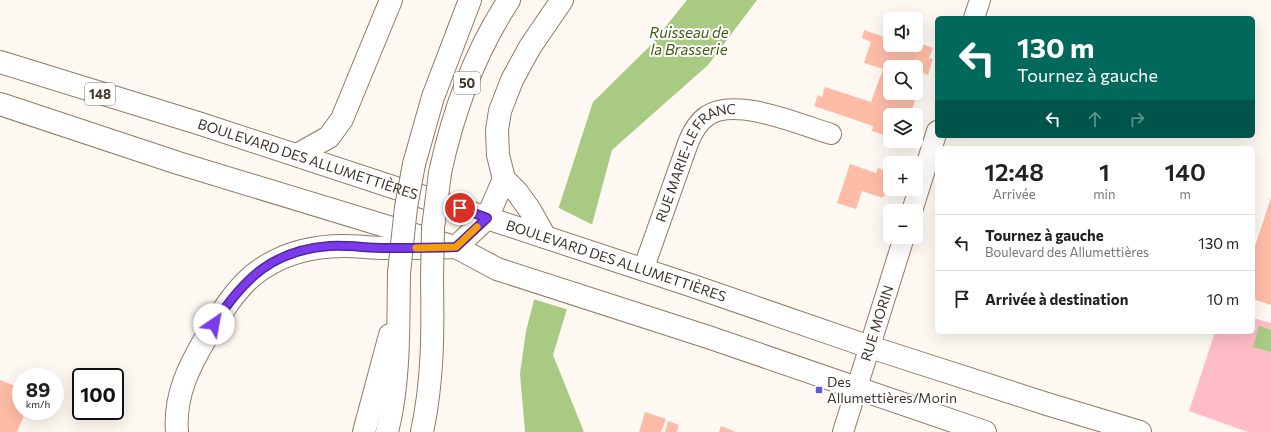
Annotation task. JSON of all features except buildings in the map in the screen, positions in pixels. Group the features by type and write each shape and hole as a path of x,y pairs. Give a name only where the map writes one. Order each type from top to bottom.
{"main road":[{"path":"297,155 329,137 342,119 391,0"},
{"name":"50","path":"387,432 396,382 399,273 406,207 414,164 433,97 470,0"},
{"name":"50","path":"422,432 428,402 432,358 433,228 440,173 449,136 464,90 483,45 509,0"},
{"path":"537,230 524,201 504,179 499,159 497,138 498,121 503,101 512,80 530,47 562,0"},
{"name":"BOULEVARD DES ALLUMETTIÈRES","path":"0,62 297,155 487,218 537,230 593,253 870,346 1047,404 1140,432"},
{"path":"0,104 171,160 456,247 497,269 579,295 985,432"},
{"path":"177,432 179,396 187,373 198,351 232,298 250,278 264,267 296,252 324,247 456,247 487,218 504,179"},
{"path":"364,432 398,305"}],"street":[{"path":"975,16 980,0"},
{"name":"RUE MARIE-LE FRANC","path":"644,270 688,143 693,132 706,116 716,111 727,109 748,109 831,134"},
{"path":"914,204 935,137"},
{"name":"RUE MORIN","path":"843,432 902,244"}],"shaded area":[{"path":"1255,319 1271,323 1271,432 1248,432 1189,411 1214,334 1255,334"}],"water":[{"name":"Ruisseau de la Brasserie","path":"687,0 757,0 708,65 612,150 589,236 553,355 584,432 525,432 520,374 526,331 555,219 593,102 650,46"},
{"path":"1259,326 1271,330 1271,352 1253,347"}],"pier":[{"path":"557,207 593,225 569,310 533,299"}],"slow traffic":[{"path":"416,248 456,247 477,227"}],"place":[{"name":"Des Allumettières/Morin","path":"819,390"}],"route":[{"path":"214,324 232,298 250,278 264,267 296,252 330,246 385,248 456,247 487,218 460,208"}]}
